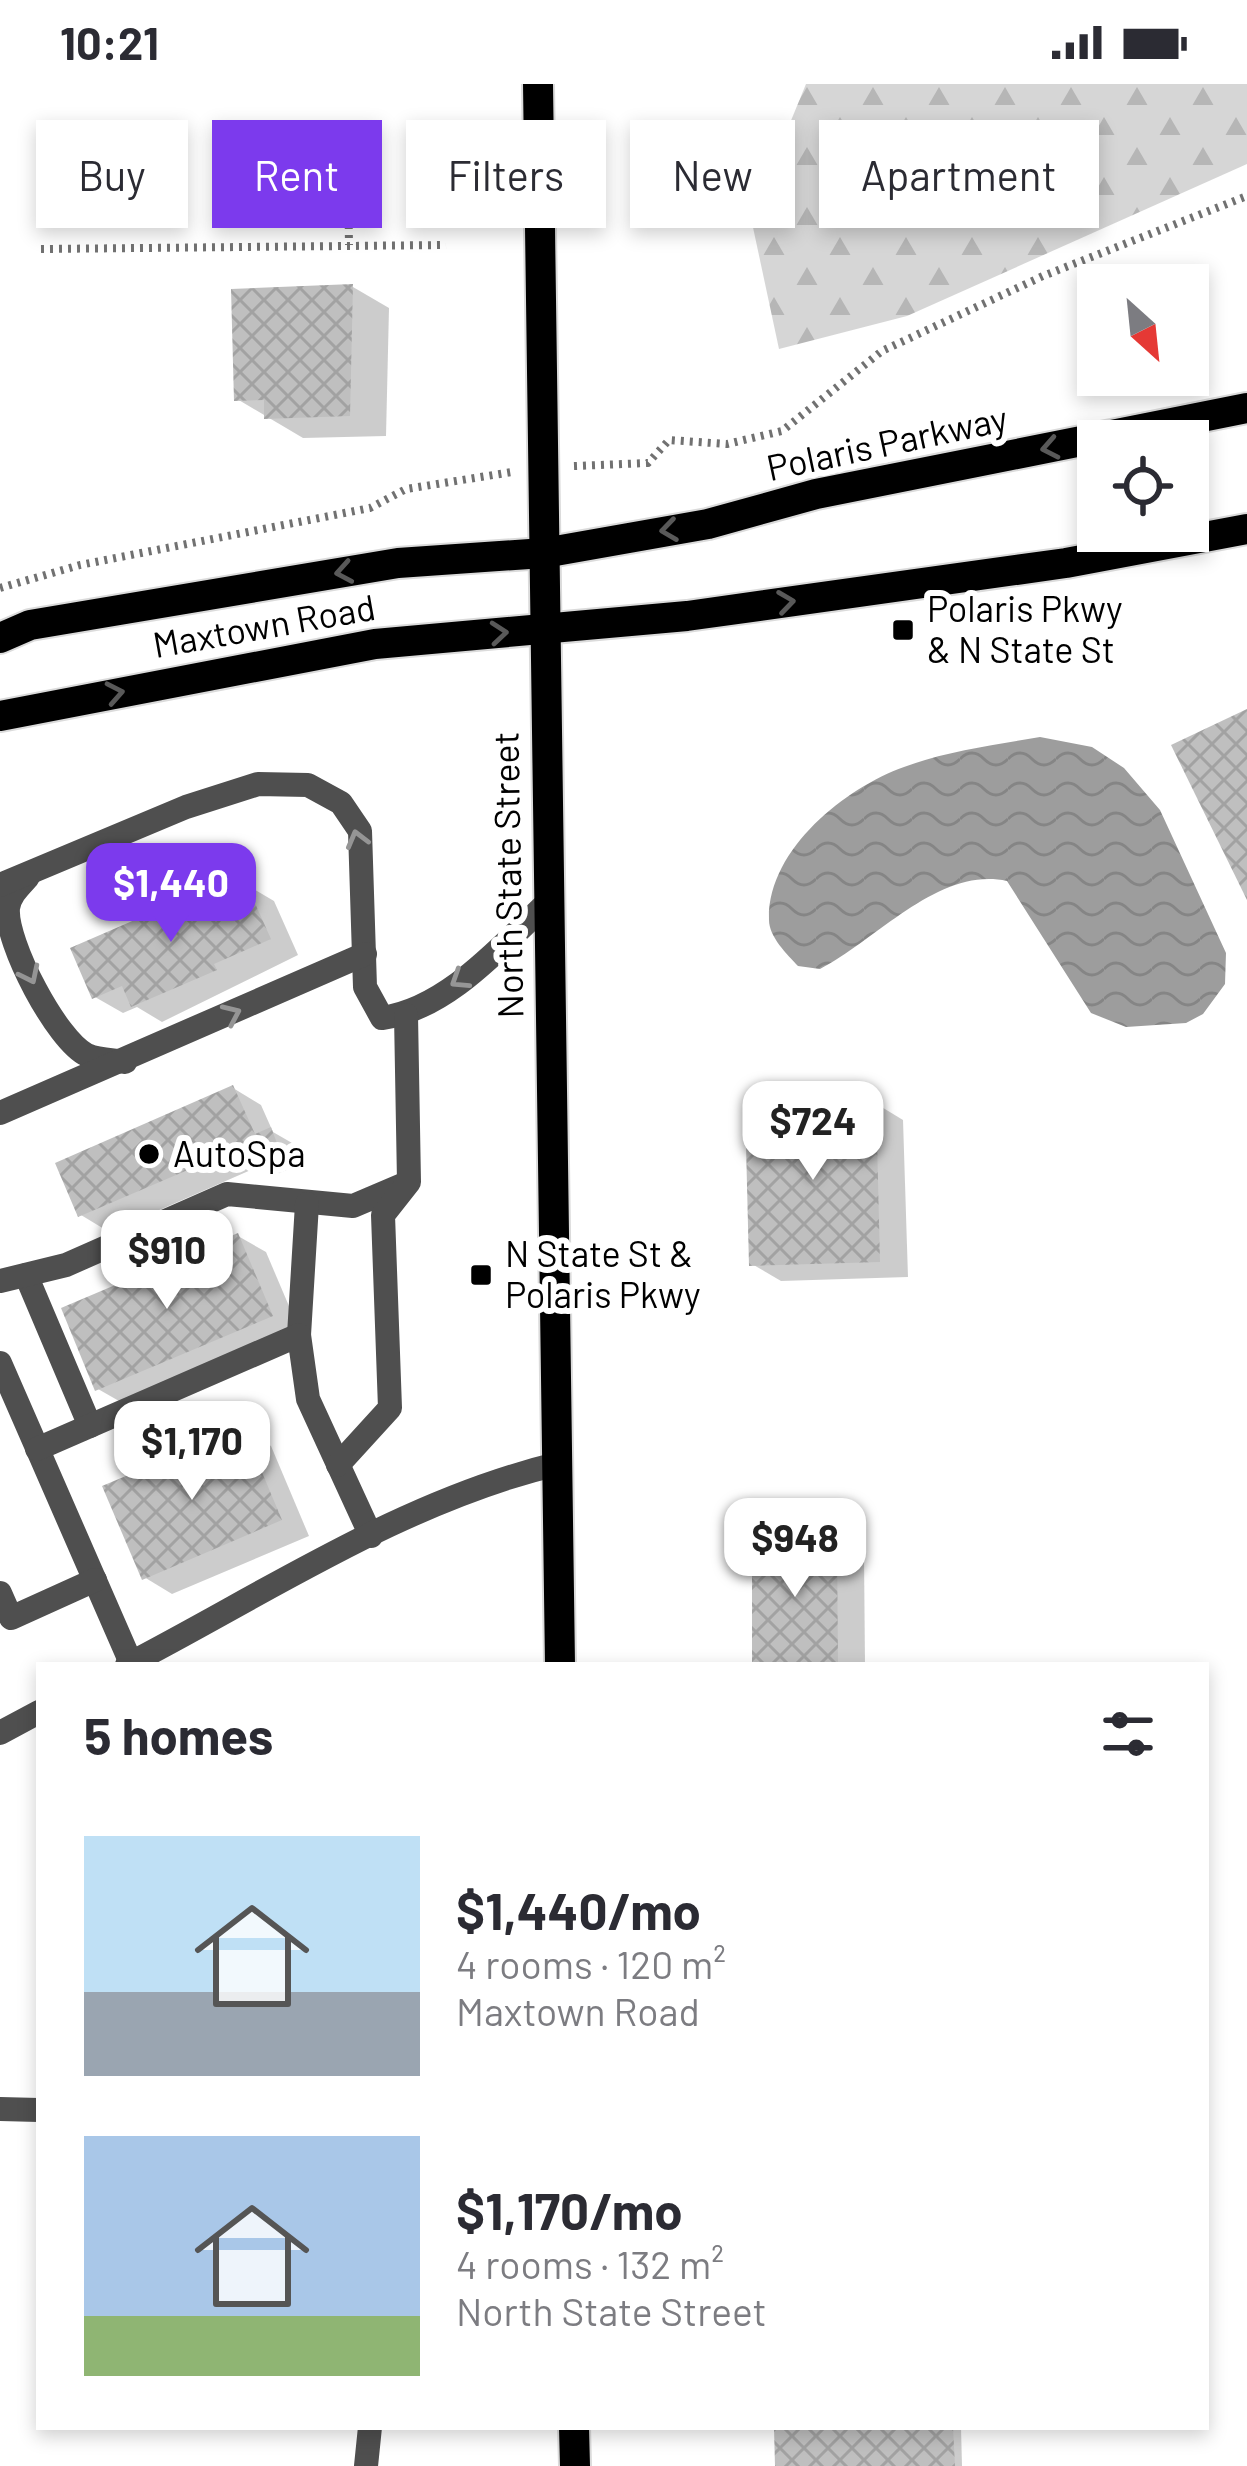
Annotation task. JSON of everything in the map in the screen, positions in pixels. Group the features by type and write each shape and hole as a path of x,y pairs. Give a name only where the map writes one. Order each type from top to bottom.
{"main road":[{"name":"North State Street","path":"538,84 560,1662"},
{"name":"Polaris Parkway","path":"544,553 708,524 816,494 1247,408"},
{"path":"545,629 618,625 1066,563 1247,529"},
{"name":"Maxtown Road","path":"0,638 30,625 398,562 544,553"},
{"name":"Maxtown Road","path":"0,716 375,644 545,629"},
{"path":"574,2430 575,2466"}],"lane":[{"path":"0,885 222,795 258,784 308,785 340,803 360,831 365,987 382,1018 406,1015 479,967 547,902"},
{"path":"34,871 13,894 8,913 26,967 61,1032 87,1055 125,1062"},
{"path":"0,1113 365,954"},
{"path":"338,1465 390,1408 383,1215 409,1182 406,1015"},
{"path":"0,1281 66,1265 227,1194 353,1206 409,1182"},
{"path":"308,1204 299,1335 308,1399 371,1536"},
{"path":"26,1275 90,1426"},
{"path":"38,1449 299,1335"},
{"path":"0,1363 128,1662"},
{"path":"133,1662 371,1536 490,1480 557,1464"},
{"path":"0,1593 6,1620 95,1580"},
{"path":"0,1733 36,1714"},
{"path":"0,2109 36,2110"},
{"path":"366,2466 370,2430"}],"path":[{"path":"0,588 80,565 370,508 406,489 543,467 648,463 669,440 728,444 782,431 882,352 1043,276 1247,196"},
{"path":"349,228 349,245"},
{"path":"41,249 446,245"}],"green space":[{"path":"806,84 1247,84 1247,164 907,316 779,349 753,228 795,228 795,120 791,120"}],"water":[{"path":"1040,737 1092,747 1124,768 1160,810 1226,953 1225,984 1203,1014 1186,1023 1126,1027 1091,1013 1007,881 982,879 933,894 820,969 798,966 784,951 770,926 772,894 795,846 835,806 881,777 920,761"}],"building":[{"path":"353,284 350,416 264,419 264,400 234,401 231,289"},
{"path":"1247,709 1247,900 1171,745"},
{"path":"245,881 271,939 214,964 217,970 131,1007 122,986 92,999 70,948 190,896 193,904"},
{"name":"AutoSpa","path":"233,1085 255,1134 271,1127 278,1146 244,1161 239,1148 78,1217 55,1163"},
{"path":"876,1100 880,1262 749,1266 745,1105"},
{"path":"238,1233 273,1316 95,1391 61,1308"},
{"path":"243,1427 282,1520 142,1580 102,1486"},
{"path":"837,1535 838,1662 752,1662 752,1536"},
{"path":"774,2430 953,2430 955,2466 775,2466"}],"place":[{"name":"Polaris Pkwy & N State St","path":"903,630"},
{"name":"AutoSpa","path":"149,1154"},
{"name":"N State St & Polaris Pkwy","path":"481,1275"}]}
